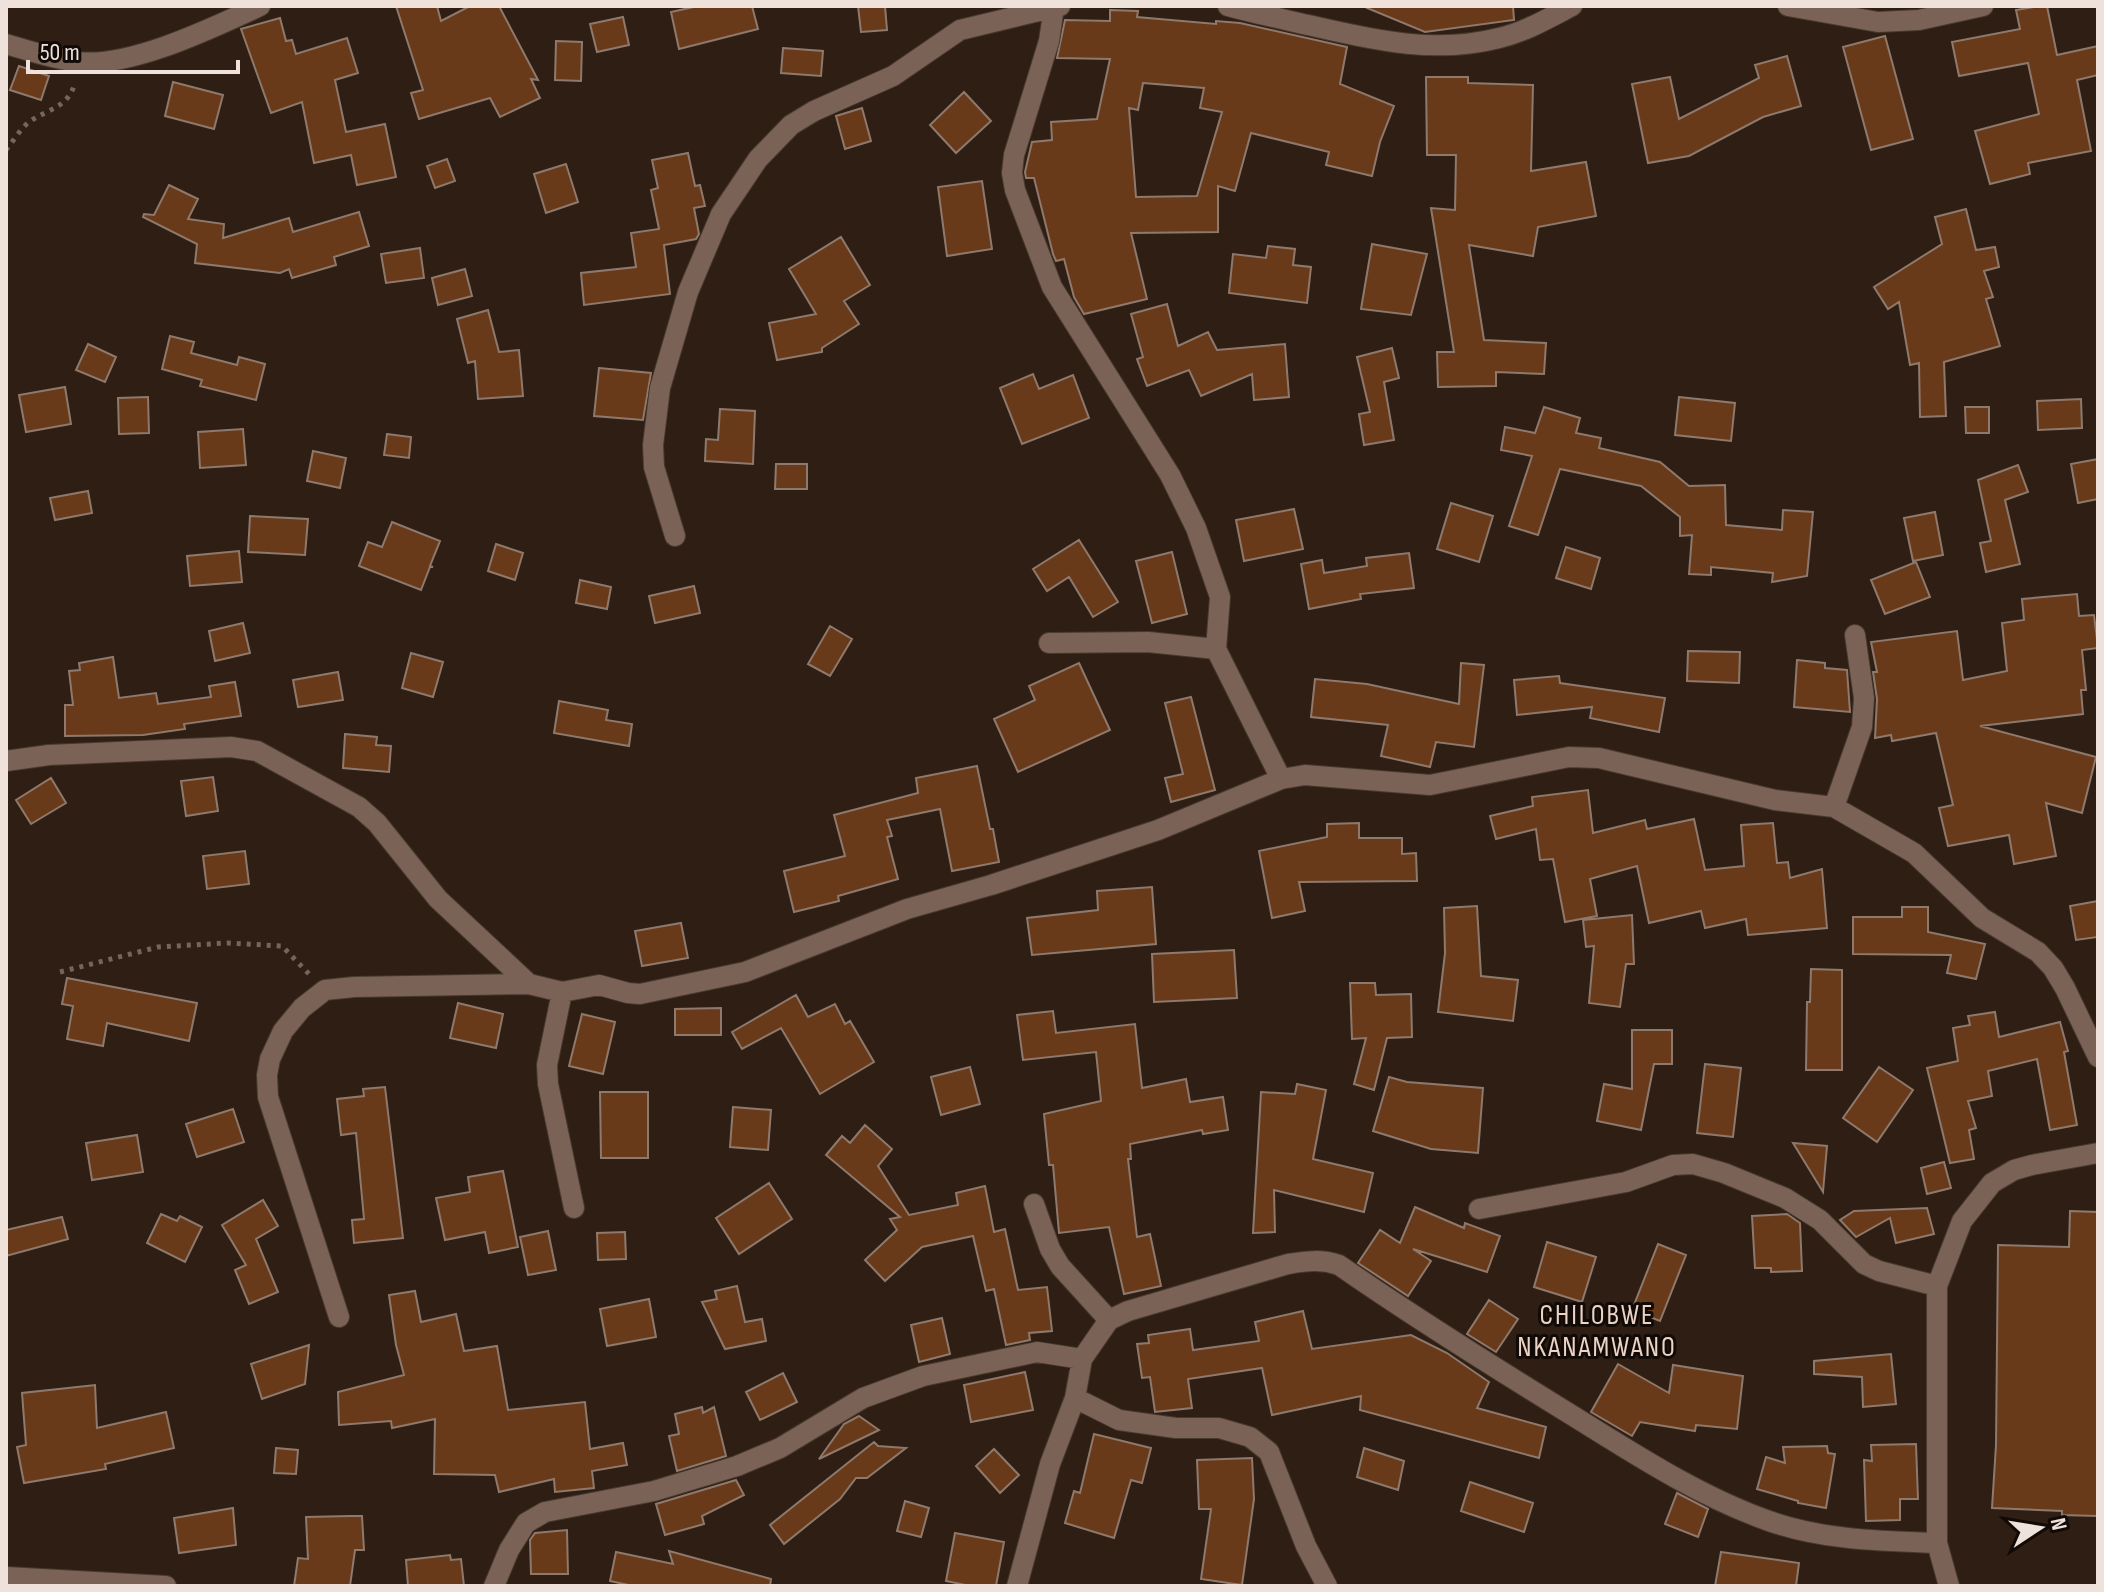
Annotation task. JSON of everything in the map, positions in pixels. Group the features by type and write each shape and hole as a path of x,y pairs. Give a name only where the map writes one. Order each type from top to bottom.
{"street":[{"path":"6,44 80,62 103,62 169,44 260,6"},
{"path":"675,536 654,467 653,436 660,388 688,292 721,214 758,159 791,125 814,111 893,76 960,30 1057,6 1014,155 1012,173 1015,190 1052,287 1170,475 1196,528 1220,597 1216,649 1281,779"},
{"path":"1228,6 1373,40 1426,46 1500,38 1572,6"},
{"path":"1788,6 1878,22 1919,20 1983,6"},
{"path":"1834,807 1865,713 1855,635"},
{"path":"1049,643 1148,642 1216,649"},
{"path":"6,761 49,755 231,747 257,751 359,807 377,823 438,899 529,984"},
{"path":"339,1317 268,1097 267,1075 270,1059 283,1031 302,1008 325,990 529,984 562,992 591,985 640,994 745,972 907,909 1158,830 1281,779 1305,775 1430,785 1587,756 1775,800 1834,807 1914,853 1982,918 2038,952 2053,968 2065,988 2098,1057"},
{"path":"562,992 547,1065 548,1084 574,1208"},
{"path":"1949,1586 1937,1543 1937,1286 1962,1221 1992,1183 2014,1170 2098,1153"},
{"path":"1479,1209 1612,1185 1673,1165 1693,1164 1785,1198 1820,1220 1864,1264 1937,1286"},
{"path":"1034,1204 1050,1249 1060,1266 1109,1320"},
{"path":"1017,1586 1050,1464 1075,1398 1082,1359 1109,1320 1128,1311 1288,1264 1326,1260 1339,1265 1454,1344 1629,1451 1709,1494 1793,1528 1865,1541 1937,1543"},
{"path":"494,1586 509,1550 526,1523 545,1512 654,1491 747,1462 780,1448 863,1398 923,1376 1037,1352 1082,1359"},
{"path":"1075,1398 1119,1420 1176,1428 1219,1428 1250,1437 1269,1452 1306,1546 1327,1586"},
{"path":"6,1577 166,1586"}],"path":[{"path":"6,150 30,121 48,113 71,96 80,62"},
{"path":"60,972 158,947 227,943 282,946 325,990"}],"building":[{"path":"396,6 437,6 441,21 470,6 499,6 538,80 531,79 540,98 500,117 490,98 419,119 411,93 423,90"},
{"path":"698,6 752,6 758,29 679,49 671,12"},
{"path":"858,6 885,6 887,30 861,32"},
{"path":"1368,6 1513,6 1514,20 1425,32"},
{"path":"2047,6 2057,55 2098,46 2098,75 2077,80 2091,151 2028,163 2030,174 1990,184 1975,131 2039,114 2028,63 1959,76 1952,42 2020,29 2016,10"},
{"path":"1110,10 1138,11 1137,17 1240,23 1347,47 1340,84 1394,106 1380,142 1372,176 1326,165 1329,152 1251,133 1235,191 1218,186 1218,232 1131,233 1147,299 1084,314 1074,297 1064,259 1056,261 1053,254 1034,178 1026,178 1025,172 1032,142 1052,140 1051,122 1097,119 1110,59 1057,58 1065,20 1110,21","holes":["1143,83 1204,88 1200,108 1222,112 1197,196 1136,197 1129,108 1138,110"]},
{"path":"623,17 629,45 597,52 590,24"},
{"path":"280,18 286,41 292,40 296,54 347,38 358,73 335,80 346,132 385,124 396,177 357,185 351,155 314,163 302,102 271,113 241,29"},
{"path":"1885,36 1913,139 1871,150 1843,47"},
{"path":"556,41 582,42 581,81 555,80"},
{"path":"783,48 823,51 821,76 781,73"},
{"path":"1787,56 1801,106 1763,117 1689,156 1648,163 1632,84 1670,77 1679,119 1759,78 1755,65"},
{"path":"19,66 49,76 41,100 10,90"},
{"path":"1426,77 1468,77 1468,83 1533,85 1531,171 1586,162 1596,216 1538,227 1533,256 1469,245 1484,340 1546,343 1544,374 1496,372 1496,386 1438,387 1437,352 1454,352 1431,208 1455,210 1456,155 1427,155"},
{"path":"173,82 223,95 214,129 165,116"},
{"path":"964,92 991,121 956,153 930,125"},
{"path":"862,108 871,141 845,149 836,116"},
{"path":"688,153 695,186 700,185 705,206 694,208 699,234 696,239 664,245 670,294 584,305 581,273 636,267 631,233 659,229 651,190 658,188 652,160"},
{"path":"447,159 455,181 435,188 427,166"},
{"path":"566,164 578,202 546,213 534,174"},
{"path":"982,181 992,249 947,256 938,187"},
{"path":"169,185 198,199 188,219 224,224 223,238 289,218 293,232 359,212 369,246 334,257 336,265 292,278 289,269 280,273 195,263 197,244 143,217 144,214 154,215"},
{"path":"1966,209 1976,250 1995,247 1999,267 1984,271 1993,297 1986,299 2000,346 1944,362 1946,416 1920,417 1919,363 1910,365 1899,302 1888,309 1874,287 1942,244 1935,217"},
{"path":"841,237 870,285 844,301 859,324 822,348 822,352 777,360 769,323 816,314 789,269"},
{"path":"1372,244 1427,254 1411,315 1361,309"},
{"path":"1268,246 1295,249 1293,265 1311,267 1307,303 1229,293 1233,254 1266,258"},
{"path":"420,248 424,278 386,283 381,254"},
{"path":"465,269 472,296 438,305 432,278"},
{"path":"1167,304 1178,346 1208,332 1217,350 1285,344 1289,397 1254,400 1252,374 1201,396 1189,370 1147,386 1137,359 1143,357 1131,314"},
{"path":"488,310 499,352 519,350 523,396 478,399 475,361 468,363 457,319"},
{"path":"170,336 194,342 191,353 237,365 239,357 265,364 256,400 200,386 202,380 162,369"},
{"path":"88,344 116,357 105,382 76,370"},
{"path":"1392,348 1399,378 1384,382 1394,440 1364,445 1359,414 1370,412 1357,357"},
{"path":"599,368 651,373 643,420 594,416"},
{"path":"1033,374 1039,389 1073,375 1089,418 1022,444 1000,388"},
{"path":"65,387 71,424 26,432 19,395"},
{"path":"148,397 149,433 119,434 118,398"},
{"path":"1679,397 1735,403 1731,441 1675,435"},
{"path":"2081,399 2082,428 2038,430 2037,401"},
{"path":"1544,407 1580,418 1576,433 1601,438 1599,448 1660,462 1689,486 1725,485 1726,525 1782,530 1783,510 1813,512 1807,576 1772,582 1773,573 1711,567 1711,575 1689,574 1692,535 1680,536 1680,517 1641,486 1560,469 1538,535 1509,526 1532,456 1501,450 1505,427 1535,433"},
{"path":"1965,407 1989,407 1989,433 1966,433"},
{"path":"720,409 755,411 753,464 705,461 706,439 718,440"},
{"path":"243,429 246,465 200,468 198,432"},
{"path":"387,434 411,437 409,458 384,455"},
{"path":"313,451 346,458 340,488 307,481"},
{"path":"2098,459 2098,499 2078,503 2071,464"},
{"path":"776,464 807,464 807,489 775,489"},
{"path":"2018,465 2028,492 2005,500 2020,564 1986,572 1980,543 1991,541 1978,480"},
{"path":"88,491 92,513 55,520 50,498"},
{"path":"1451,503 1493,516 1479,562 1437,549"},
{"path":"1294,509 1303,549 1244,561 1236,520"},
{"path":"1935,512 1943,555 1913,561 1904,518"},
{"path":"250,516 308,519 305,555 248,552"},
{"path":"392,522 440,541 430,566 433,567 430,567 421,590 359,566 368,542 382,547"},
{"path":"1079,540 1118,602 1093,617 1069,577 1047,591 1033,569"},
{"path":"496,544 523,553 515,580 488,571"},
{"path":"1566,547 1600,558 1591,589 1556,578"},
{"path":"239,551 242,582 190,586 187,556"},
{"path":"1172,552 1187,614 1152,623 1136,561"},
{"path":"1409,553 1414,588 1360,594 1361,599 1309,609 1301,564 1322,560 1324,573 1367,566 1366,558"},
{"path":"1916,562 1930,597 1885,614 1871,580"},
{"path":"580,580 611,587 607,609 576,603"},
{"path":"694,586 700,613 655,623 649,596"},
{"path":"2077,594 2079,616 2094,615 2098,648 2082,650 2086,690 2081,690 2083,714 1980,726 2096,757 2082,813 2046,803 2056,856 2014,864 2009,835 1948,846 1939,808 1953,805 1936,733 1892,741 1891,735 1875,738 1877,699 1873,672 1877,672 1871,642 1957,631 1963,680 2007,671 2002,623 2024,620 2022,599"},
{"path":"243,623 250,653 215,661 209,631"},
{"path":"830,626 852,639 830,676 808,664"},
{"path":"1688,651 1740,652 1739,683 1687,681"},
{"path":"411,653 443,662 433,697 402,688"},
{"path":"113,657 119,698 156,693 158,704 211,697 209,686 235,682 241,716 184,724 185,729 143,735 65,736 65,705 73,705 69,671 80,670 79,663"},
{"path":"1797,660 1825,663 1825,668 1847,670 1850,712 1794,707"},
{"path":"1079,663 1110,730 1018,772 994,719 1035,700 1029,686"},
{"path":"1461,663 1484,665 1474,747 1436,742 1430,767 1381,756 1388,725 1311,717 1315,679 1367,684 1459,704"},
{"path":"338,672 343,700 298,707 293,680"},
{"path":"1559,676 1560,683 1665,698 1659,732 1590,718 1592,707 1517,715 1514,680"},
{"path":"1191,697 1215,790 1171,802 1165,778 1183,774 1165,703"},
{"path":"559,701 608,710 606,720 632,724 629,746 554,733"},
{"path":"345,734 377,737 376,745 391,746 389,772 343,768"},
{"path":"977,766 999,862 952,871 940,809 887,820 892,836 887,837 898,879 838,896 839,901 794,912 784,871 845,856 834,815 918,793 916,778"},
{"path":"213,777 218,811 186,816 181,781"},
{"path":"51,778 66,803 31,824 16,800"},
{"path":"1588,790 1593,833 1645,820 1647,829 1694,819 1705,870 1744,866 1741,825 1773,823 1777,863 1788,862 1790,878 1822,869 1827,928 1748,935 1746,919 1705,928 1701,911 1649,923 1637,866 1590,879 1597,916 1565,922 1553,859 1540,860 1536,829 1496,839 1490,816 1533,806 1532,797"},
{"path":"1359,823 1359,838 1402,838 1402,854 1416,853 1417,881 1299,882 1305,911 1272,918 1259,851 1327,837 1327,824"},
{"path":"245,851 249,884 207,889 203,856"},
{"path":"1152,887 1156,944 1032,955 1027,918 1098,910 1097,891"},
{"path":"2098,901 2098,937 2076,940 2070,906"},
{"path":"1477,906 1481,976 1518,980 1513,1021 1438,1012 1445,953 1444,908"},
{"path":"1902,907 1928,907 1928,932 1985,944 1976,979 1947,973 1951,955 1853,954 1853,917 1902,917"},
{"path":"1632,915 1634,964 1626,964 1620,1007 1589,1003 1594,946 1586,947 1583,920"},
{"path":"681,923 688,958 642,966 635,931"},
{"path":"1234,950 1237,998 1154,1002 1152,954"},
{"path":"1811,969 1842,970 1842,1070 1806,1070"},
{"path":"67,978 197,1003 189,1041 107,1023 103,1046 67,1039 73,1006 62,1004"},
{"path":"1350,983 1375,983 1376,995 1411,994 1412,1037 1387,1038 1374,1090 1354,1084 1366,1038 1352,1039"},
{"path":"796,995 808,1017 835,1004 845,1024 850,1021 874,1062 820,1094 781,1028 742,1049 732,1032"},
{"path":"458,1003 503,1014 496,1048 450,1038"},
{"path":"721,1008 721,1035 675,1035 675,1009"},
{"path":"1053,1011 1056,1033 1135,1024 1142,1088 1186,1079 1190,1102 1223,1097 1228,1130 1203,1134 1202,1130 1130,1144 1131,1159 1128,1159 1137,1237 1150,1234 1161,1286 1124,1294 1109,1227 1059,1233 1053,1165 1049,1165 1044,1114 1101,1101 1096,1052 1023,1060 1017,1015"},
{"path":"1995,1012 1999,1037 2060,1022 2068,1051 2064,1052 2077,1125 2050,1130 2037,1059 1988,1071 1992,1096 1968,1101 1976,1128 1969,1130 1974,1159 1950,1163 1927,1068 1958,1061 1953,1028 1970,1025 1968,1016"},
{"path":"582,1014 615,1022 603,1074 569,1066"},
{"path":"1632,1030 1672,1030 1672,1064 1654,1064 1641,1130 1597,1121 1604,1084 1632,1089"},
{"path":"1705,1064 1741,1068 1733,1137 1697,1133"},
{"path":"970,1067 980,1104 941,1115 931,1077"},
{"path":"1879,1067 1913,1090 1877,1142 1843,1118"},
{"path":"1389,1077 1407,1082 1483,1088 1478,1153 1431,1149 1373,1131"},
{"path":"1297,1084 1326,1090 1313,1159 1373,1173 1364,1212 1274,1190 1275,1232 1253,1233 1261,1092 1295,1094"},
{"path":"385,1087 403,1238 354,1243 352,1220 364,1219 356,1133 341,1135 337,1099 364,1096 363,1089"},
{"path":"600,1092 648,1092 648,1158 601,1158"},
{"path":"733,1107 771,1110 768,1150 730,1147"},
{"path":"233,1109 244,1142 197,1157 186,1124"},
{"path":"865,1125 892,1149 878,1166 909,1215 958,1205 956,1193 985,1186 994,1232 1005,1229 1018,1290 1047,1287 1052,1331 1029,1333 1030,1340 1006,1345 994,1289 986,1291 973,1236 922,1247 885,1281 865,1260 897,1230 890,1219 900,1217 826,1155 842,1136 850,1143"},
{"path":"137,1135 143,1172 92,1180 86,1143"},
{"path":"1793,1143 1827,1146 1823,1192"},
{"path":"1944,1162 1951,1188 1927,1194 1921,1168"},
{"path":"503,1171 518,1247 489,1253 485,1232 445,1240 436,1198 470,1192 468,1177"},
{"path":"769,1183 792,1219 739,1254 716,1218"},
{"path":"263,1200 278,1226 256,1239 278,1292 249,1304 235,1270 246,1265 222,1225"},
{"path":"1415,1207 1464,1228 1465,1223 1500,1236 1487,1272 1413,1249 1431,1261 1408,1296 1358,1263 1380,1230 1400,1243"},
{"path":"1927,1208 1934,1234 1896,1243 1890,1218 1856,1237 1840,1220 1854,1211"},
{"path":"2070,1211 2098,1212 2097,1516 1992,1508 1996,1445 1998,1245 2069,1247"},
{"path":"161,1214 177,1221 180,1216 202,1227 185,1262 147,1243"},
{"path":"1787,1214 1800,1223 1802,1271 1771,1272 1771,1268 1755,1268 1752,1216"},
{"path":"62,1217 68,1239 6,1256 6,1230"},
{"path":"548,1231 556,1270 528,1275 520,1237"},
{"path":"625,1232 626,1259 598,1260 597,1233"},
{"path":"1547,1242 1596,1257 1582,1302 1534,1287"},
{"path":"1658,1244 1686,1255 1660,1321 1632,1310"},
{"path":"737,1286 745,1322 762,1319 766,1341 725,1349 702,1302 717,1299 715,1291"},
{"path":"415,1291 421,1322 456,1314 464,1351 497,1346 508,1410 585,1402 590,1449 623,1443 627,1465 592,1471 594,1488 555,1492 554,1479 499,1492 495,1475 434,1474 435,1419 392,1428 391,1421 339,1425 338,1392 404,1375 389,1295"},
{"path":"649,1299 656,1337 607,1346 600,1309"},
{"path":"1489,1300 1518,1319 1496,1352 1467,1334"},
{"path":"1303,1311 1312,1349 1411,1335 1447,1353 1489,1382 1477,1408 1546,1427 1539,1458 1360,1410 1361,1396 1272,1415 1262,1368 1188,1379 1192,1408 1155,1412 1150,1377 1142,1378 1137,1344 1149,1343 1148,1335 1190,1329 1193,1350 1259,1341 1255,1322"},
{"path":"942,1318 950,1354 919,1362 911,1325"},
{"path":"309,1345 305,1384 262,1399 251,1364"},
{"path":"1891,1354 1896,1404 1863,1407 1862,1377 1814,1374 1814,1361"},
{"path":"1618,1364 1669,1393 1673,1365 1743,1376 1737,1429 1696,1425 1695,1431 1640,1422 1632,1436 1591,1412"},
{"path":"1025,1372 1033,1410 971,1422 964,1385"},
{"path":"783,1373 797,1402 760,1420 746,1392"},
{"path":"95,1385 97,1428 166,1412 174,1448 105,1464 106,1469 24,1483 17,1447 26,1445 22,1393"},
{"path":"702,1407 703,1413 714,1407 726,1456 677,1471 669,1436 679,1434 675,1414"},
{"path":"859,1416 879,1430 819,1459 844,1424"},
{"path":"1094,1434 1151,1448 1142,1483 1131,1480 1114,1538 1065,1523 1074,1491 1080,1493"},
{"path":"874,1442 878,1446 906,1448 867,1478 856,1478 840,1499 784,1544 770,1525"},
{"path":"1916,1444 1918,1499 1900,1499 1900,1520 1866,1521 1864,1460 1872,1461 1871,1445"},
{"path":"1827,1446 1828,1453 1835,1454 1826,1508 1798,1503 1757,1489 1766,1457 1785,1463 1783,1447"},
{"path":"276,1448 298,1450 296,1474 274,1473"},
{"path":"1364,1448 1404,1461 1398,1490 1357,1477"},
{"path":"994,1449 1019,1475 1000,1493 976,1466"},
{"path":"1252,1458 1254,1499 1242,1585 1201,1579 1211,1509 1199,1509 1197,1460"},
{"path":"736,1480 744,1495 702,1516 704,1524 665,1535 656,1504"},
{"path":"1470,1482 1533,1503 1524,1532 1461,1511"},
{"path":"1677,1493 1708,1509 1698,1537 1665,1524"},
{"path":"905,1501 929,1508 921,1537 897,1531"},
{"path":"233,1508 236,1545 179,1553 174,1518"},
{"path":"362,1516 364,1550 355,1550 350,1586 294,1586 298,1558 308,1559 306,1517"},
{"path":"567,1530 568,1574 531,1574 530,1540 535,1533"},
{"path":"955,1533 1004,1542 996,1586 970,1586 946,1581"},
{"path":"669,1551 771,1579 770,1586 633,1586 610,1581 616,1552 673,1564"},
{"path":"1721,1552 1799,1563 1796,1586 1715,1586"},
{"path":"450,1555 451,1560 461,1559 464,1586 408,1586 406,1560"}],"district":[{"name":"CHILOBWE NKANAMWANO","path":"1597,1330"}]}
